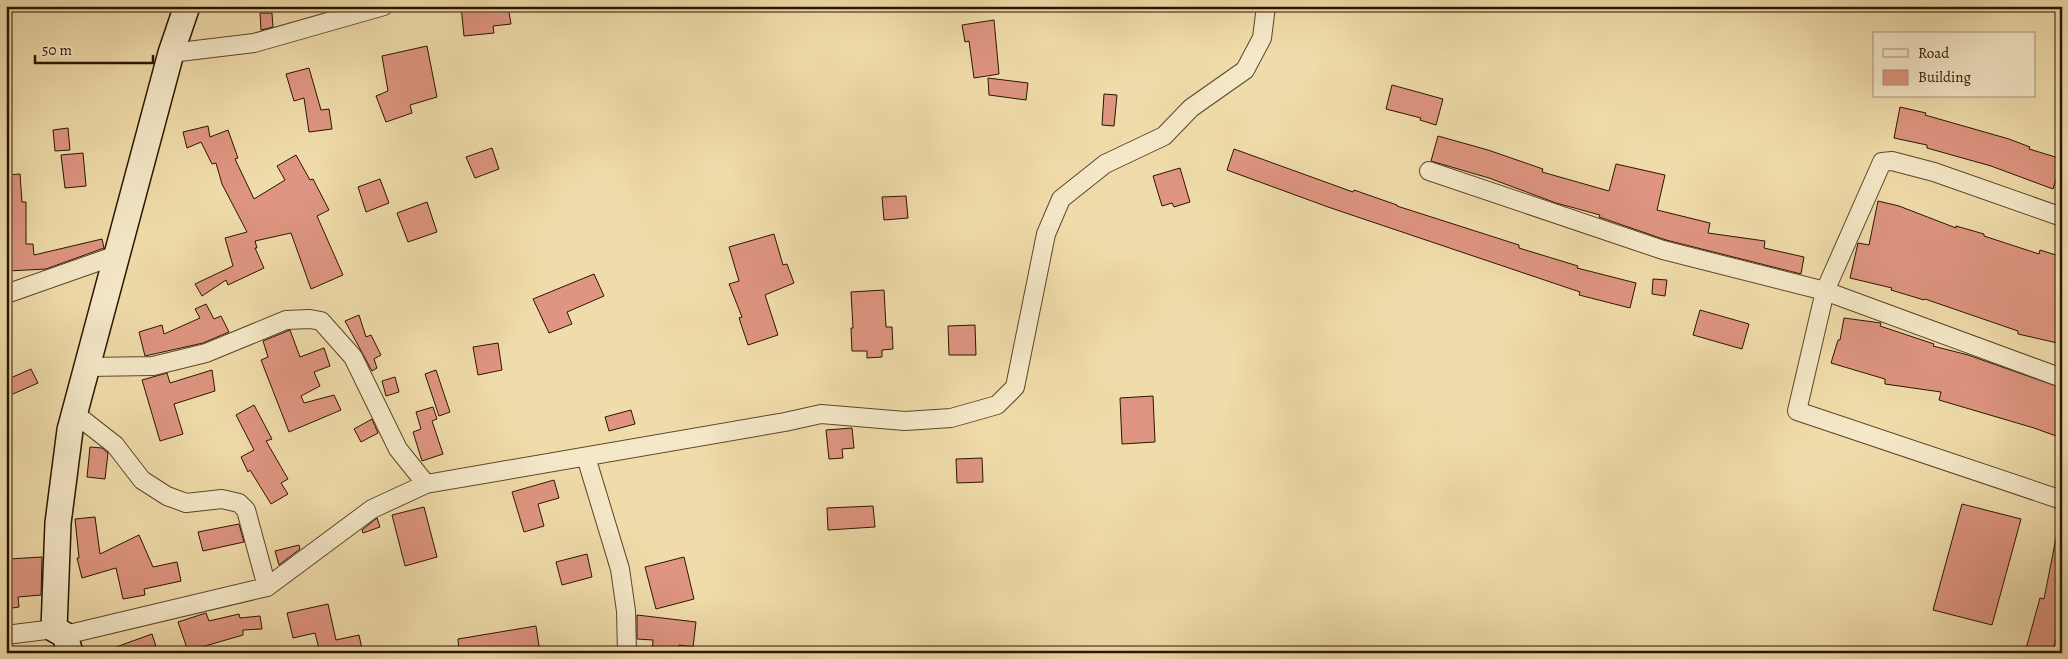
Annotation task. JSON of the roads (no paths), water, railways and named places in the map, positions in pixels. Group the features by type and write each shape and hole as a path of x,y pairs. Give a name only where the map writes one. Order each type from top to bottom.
{"street":[{"path":"63,639 58,523 70,430 171,53 187,6"},
{"path":"171,53 254,43 384,6"},
{"path":"6,635 63,639 267,587 372,509 426,484 785,422 821,414 904,420 951,418 997,405 1015,386 1046,234 1061,199 1105,164 1164,136 1192,108 1245,70 1262,38 1266,6"},
{"path":"2062,217 1934,172 1892,161 1882,162 1825,291 1797,411 2062,500"},
{"path":"1429,171 1663,250 1825,291 2062,378"},
{"path":"6,294 117,254"},
{"path":"87,367 153,366 206,353 286,320 310,319 321,321 353,357 398,449 426,484"},
{"path":"74,413 115,445 142,480 167,496 186,503 222,499 239,503 246,510 267,587"},
{"path":"586,457 620,569 626,611 627,653"}]}
